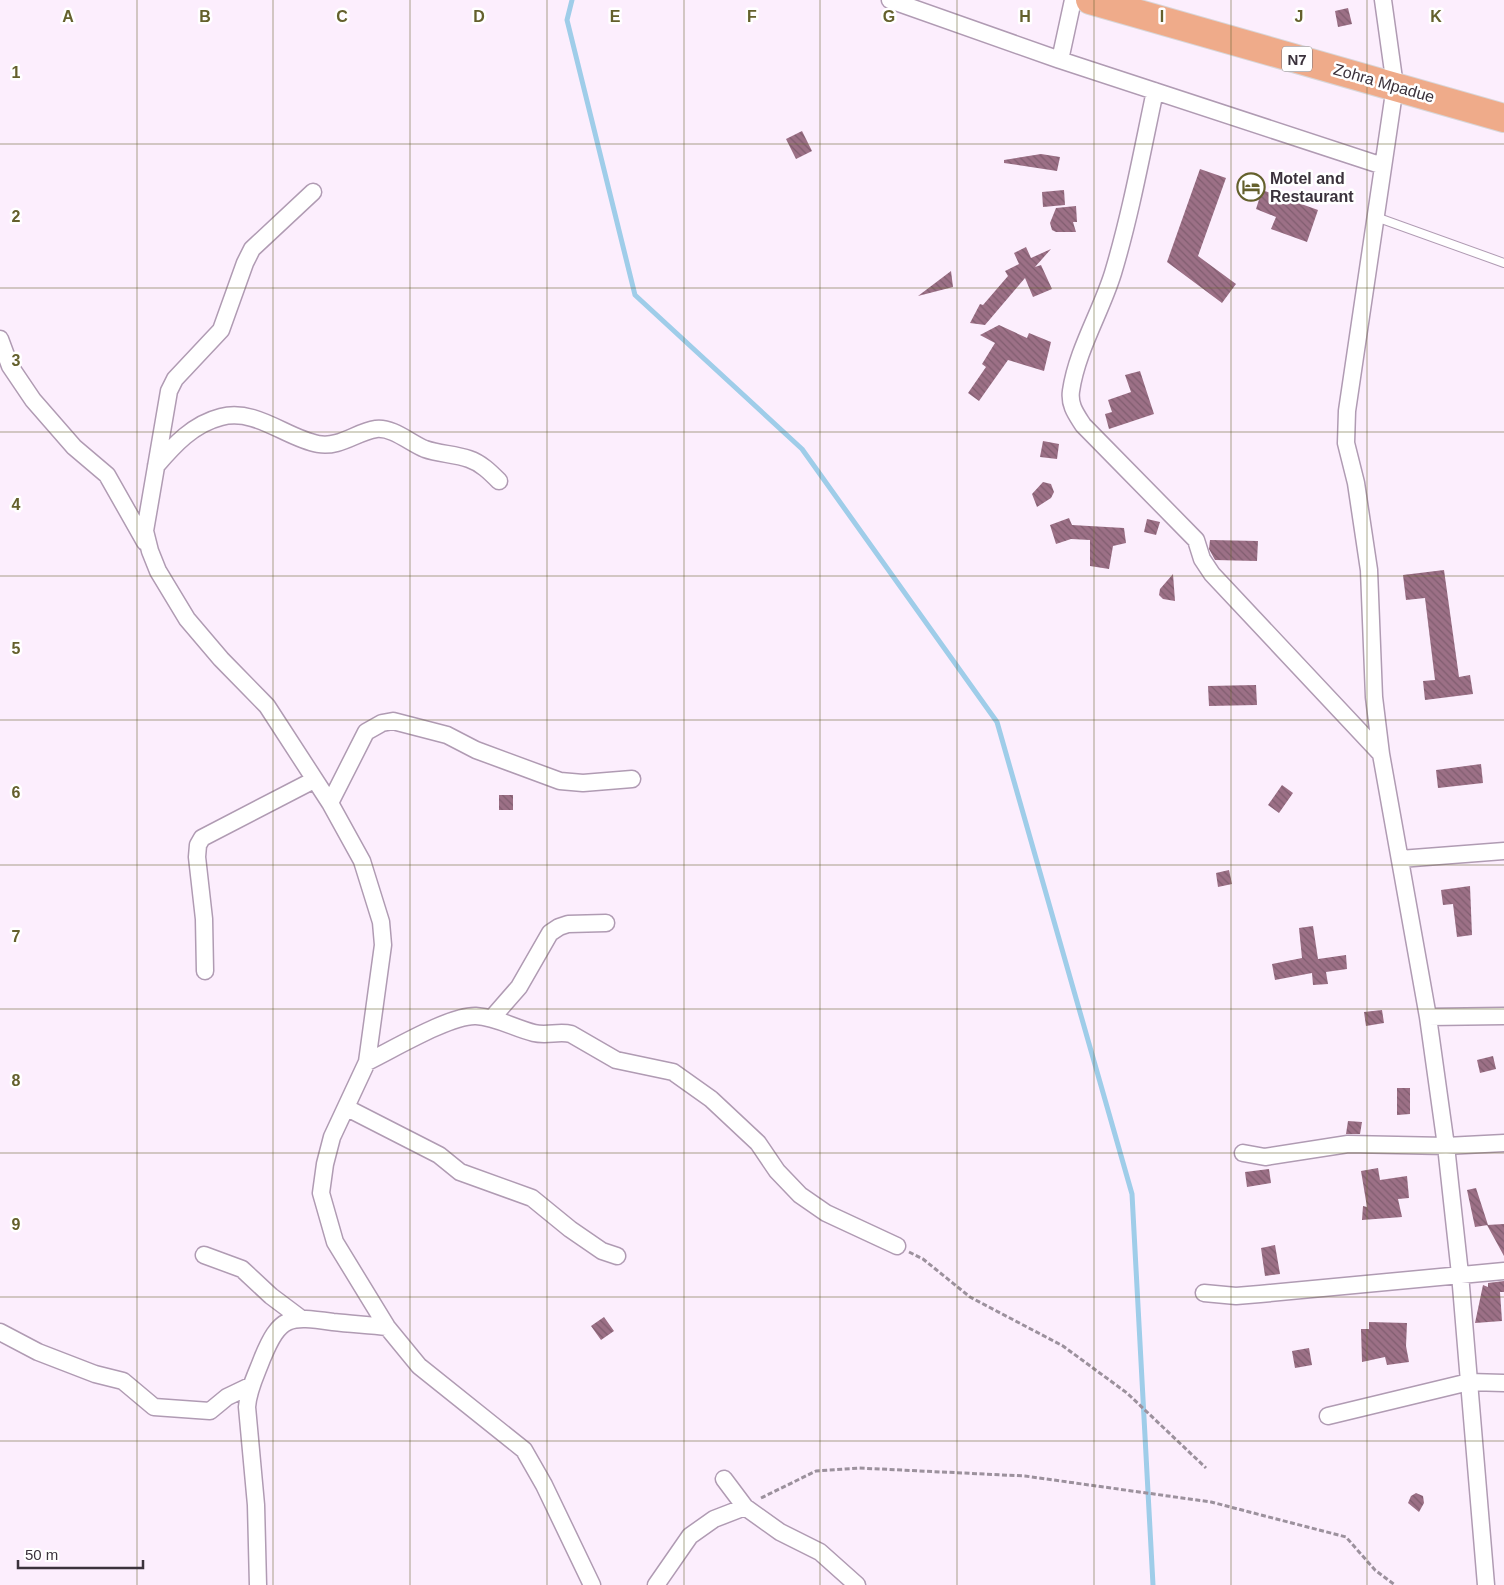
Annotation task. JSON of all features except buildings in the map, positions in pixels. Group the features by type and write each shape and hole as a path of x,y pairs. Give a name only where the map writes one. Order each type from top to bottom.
{"highway":[{"name":"Zohra Mpadue","path":"1090,0 1504,118"}],"street":[{"path":"890,0 1060,60 1383,166"},
{"path":"1060,60 1073,0"},
{"path":"1383,0 1395,86 1347,411 1346,443 1356,483 1369,570 1374,697 1382,754 1428,1017 1446,1146 1460,1274 1486,1585"},
{"path":"1155,91 1127,222 1113,275 1082,354 1071,391 1072,408 1083,426 1196,540 1202,559 1212,574 1382,754"},
{"path":"313,192 252,249 245,263 221,330 175,379 169,391 154,468 145,532 158,571 187,619 221,659 267,706 295,746 314,780 330,803 362,861 381,922 383,946 367,1062 332,1137 324,1164 321,1193 335,1242 387,1326 426,1374 456,1394 524,1450 544,1485 592,1585"},
{"path":"0,339 10,366 33,400 74,447 107,475 150,551"},
{"path":"154,468 177,441 201,424 222,416 239,416 255,419 318,444 337,444 376,429 386,430 424,448 470,459 486,468 499,481"},
{"path":"330,803 366,732 382,723 393,722 447,734 476,750 560,781 583,783 632,779"},
{"path":"205,971 204,919 197,857 198,845 202,838 314,780"},
{"path":"1400,859 1504,851"},
{"path":"492,1018 519,987 550,933 558,927 568,924 606,923"},
{"path":"1428,1017 1504,1016"},
{"path":"367,1062 451,1021 466,1017 492,1018 547,1035 564,1032 571,1034 616,1060 673,1072 711,1099 758,1143 777,1171 800,1195 826,1213 897,1246"},
{"path":"347,1108 439,1155 460,1172 532,1198 594,1246 617,1256"},
{"path":"1243,1153 1265,1157 1348,1144 1446,1146 1504,1143"},
{"path":"204,1255 242,1269 271,1296 299,1317"},
{"path":"1204,1293 1236,1296 1504,1271"},
{"path":"258,1585 256,1505 247,1425 247,1400 276,1332 291,1320 299,1317 387,1326"},
{"path":"0,1332 38,1352 95,1374 123,1381 154,1407 210,1410 227,1397 252,1385"},
{"path":"1328,1416 1469,1382 1504,1383"},
{"path":"724,1479 745,1506 780,1532 820,1552 857,1585"},
{"path":"656,1585 690,1536 714,1518 745,1506"}],"lane":[{"path":"1376,217 1504,263"}],"path":[{"path":"897,1246 923,1259 970,1297 1063,1346 1127,1393 1206,1468"},
{"path":"745,1506 816,1471 859,1468 1025,1476 1211,1502 1346,1536 1375,1570 1395,1585"}],"waterway":[{"path":"572,0 567,20 635,295 802,449 997,722 1132,1194 1153,1585"}],"place":[{"name":"Motel and Restaurant","path":"1251,187"}]}
